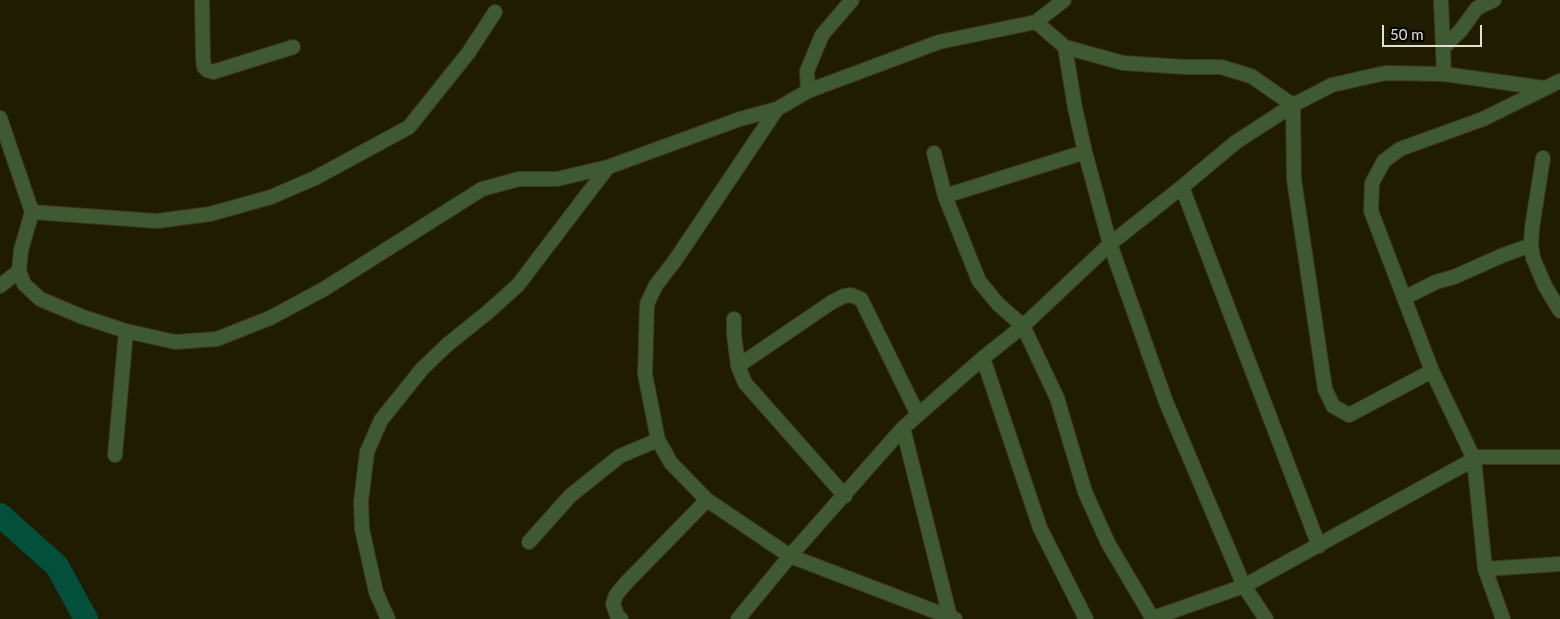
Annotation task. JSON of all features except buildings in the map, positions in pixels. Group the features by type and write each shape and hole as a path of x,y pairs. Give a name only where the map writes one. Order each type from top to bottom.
{"street":[{"path":"202,0 203,58 204,67 207,70 213,72 294,47"},
{"path":"808,91 807,71 822,35 852,0"},
{"path":"0,118 32,212 21,250 19,271 24,284 40,299 83,317 126,331 175,342 217,339 270,318 324,288 482,189 519,179 557,179 608,167 740,119 777,108 808,91 938,42 1036,22 1064,0"},
{"path":"1441,0 1444,74"},
{"path":"1444,47 1461,30 1477,8 1494,0"},
{"path":"32,212 157,221 219,211 271,197 315,178 410,127 469,52 495,12"},
{"path":"1036,22 1065,47 1123,63 1221,68 1250,76 1294,105"},
{"path":"1065,47 1075,108 1085,152 1110,244 1166,402 1244,586 1266,619"},
{"path":"738,619 790,556 903,428 983,358 1023,326 1110,244 1236,142 1294,105 1332,85 1385,73 1444,74 1544,88"},
{"path":"1503,619 1485,569 1474,460 1432,371 1371,211 1372,183 1384,161 1400,149 1483,118 1560,81"},
{"path":"1294,105 1294,179 1325,389 1333,406 1349,415 1432,371"},
{"path":"777,108 674,262 656,285 647,304 645,374 658,440 671,463 707,500 790,556 952,618"},
{"path":"945,196 1085,152"},
{"path":"934,153 945,196 979,281 998,304 1023,326 1056,398 1085,492 1100,526 1108,543 1153,618 1244,586 1478,457 1560,456"},
{"path":"1543,158 1531,245 1533,258 1545,286 1560,311"},
{"path":"388,619 376,592 362,529 361,510 367,452 381,420 422,369 446,345 488,312 518,285 608,167"},
{"path":"1182,187 1319,546"},
{"path":"1404,298 1436,282 1454,277 1531,245"},
{"path":"0,286 19,271"},
{"path":"738,366 832,302 851,295 861,298 918,415"},
{"path":"734,320 738,366 745,383 844,496"},
{"path":"115,455 126,331"},
{"path":"983,358 1040,528 1086,619"},
{"path":"903,428 952,618"},
{"path":"529,542 570,496 620,456 658,440"},
{"path":"621,619 617,615 613,604 616,595 707,500"},
{"path":"1485,569 1560,564"}],"waterway":[{"path":"0,515 57,566 86,619"}]}
